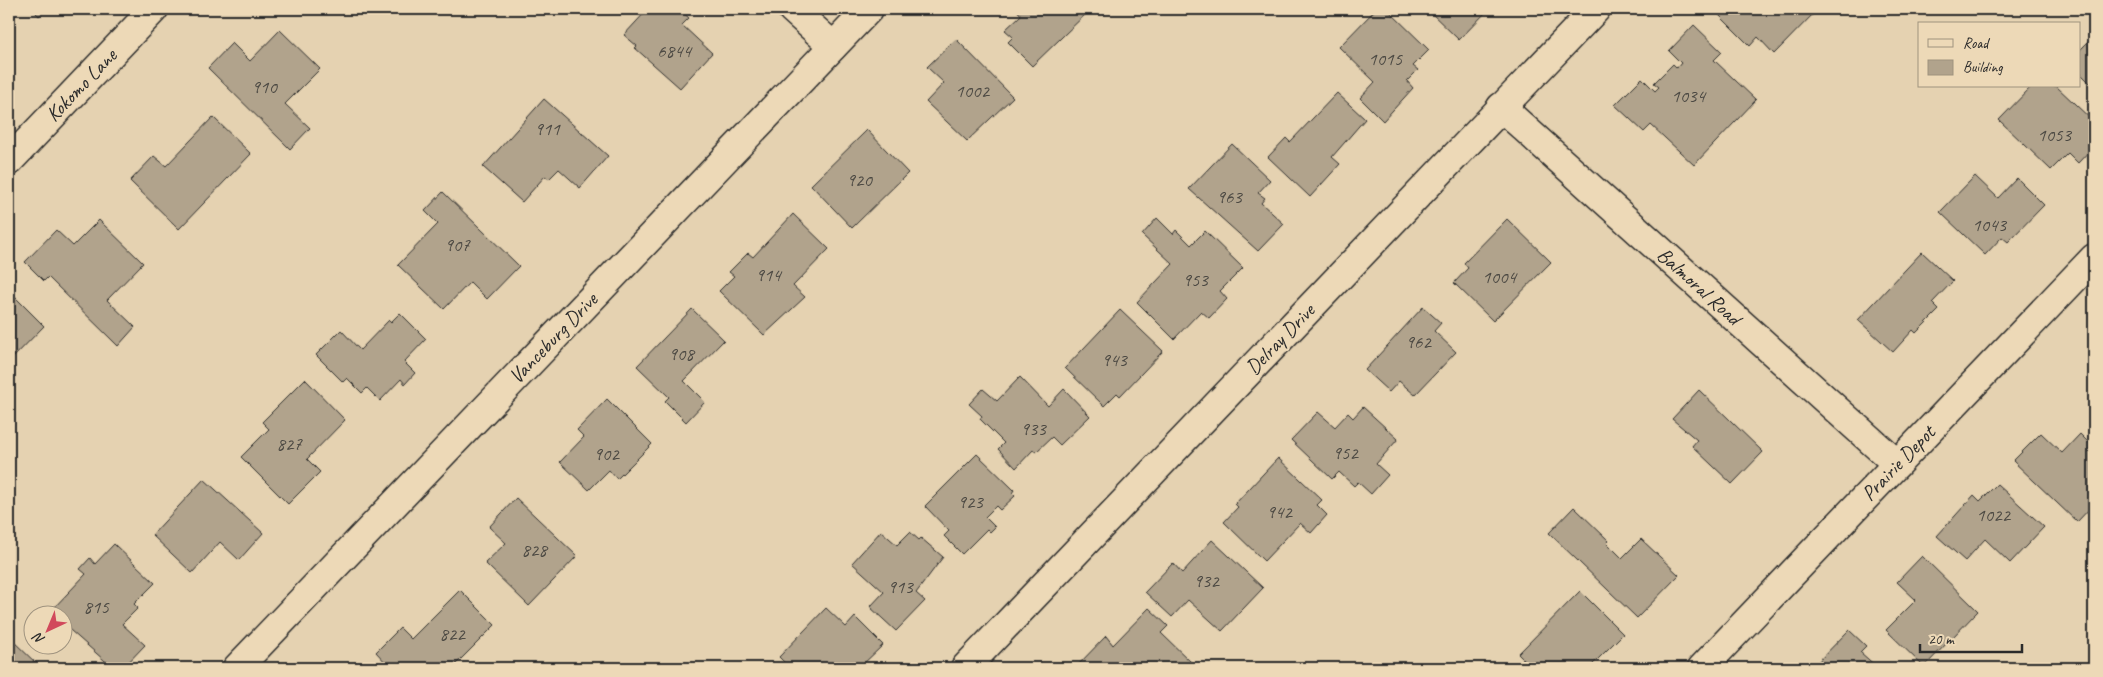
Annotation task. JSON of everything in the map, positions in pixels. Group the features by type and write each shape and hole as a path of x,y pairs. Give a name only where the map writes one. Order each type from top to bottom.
{"street":[{"name":"Kokomo Lane","path":"9,161 154,9"},
{"path":"792,9 833,46"},
{"name":"Vanceburg Drive","path":"237,668 869,9"},
{"name":"Delray Drive","path":"964,668 1596,9"},
{"name":"Balmoral Road","path":"1501,108 1897,464"},
{"name":"Prairie Depot","path":"1702,668 2094,258"}],"building":[{"path":"32,9 46,9 39,16"},
{"path":"648,9 679,9 689,18 682,25 712,53 680,88 635,48 637,46 624,35"},
{"path":"1016,9 1091,9 1032,66 1008,42 1013,37 1005,30 1021,15"},
{"path":"1376,9 1387,9 1429,50 1413,66 1418,70 1407,81 1413,88 1383,121 1360,98 1375,82 1339,47"},
{"path":"1427,9 1489,9 1459,40"},
{"path":"1713,9 1818,9 1774,54 1758,37 1750,46"},
{"path":"1694,25 1722,52 1714,60 1756,100 1694,165 1651,125 1644,132 1615,105 1642,78 1655,91 1659,87 1654,83 1673,64 1677,68 1681,63 1669,51"},
{"path":"280,30 320,69 285,104 310,128 290,149 208,68 232,43 250,61"},
{"path":"2094,36 2094,87 2080,73 2080,50"},
{"path":"956,39 1013,97 967,141 926,102 944,83 927,67"},
{"path":"2030,88 2058,88 2094,122 2094,146 2078,163 2068,153 2051,170 1999,120"},
{"path":"1337,93 1365,119 1332,157 1340,164 1310,197 1268,157 1286,138 1290,142"},
{"path":"544,99 608,156 580,188 559,169 549,179 545,176 522,202 483,167"},
{"path":"213,117 251,154 179,229 130,181 154,156 166,166"},
{"path":"867,130 908,173 852,228 811,185"},
{"path":"1232,144 1270,180 1258,193 1265,198 1261,203 1284,224 1258,251 1189,189"},
{"path":"1975,176 1998,198 2017,178 2044,205 2008,242 2002,237 1985,255 1940,212"},
{"path":"443,192 519,266 487,299 470,282 444,309 398,265 438,224 425,211"},
{"path":"793,214 829,249 793,286 805,297 764,335 719,291 734,276 729,272 748,253 753,257"},
{"path":"1157,218 1173,234 1176,230 1191,245 1205,231 1243,268 1220,291 1227,299 1209,318 1201,311 1174,339 1137,302 1173,264 1142,235"},
{"path":"1507,219 1551,262 1493,321 1454,283 1468,268 1464,263"},
{"path":"99,220 143,263 107,300 135,327 118,346 48,277 44,281 25,262 56,230 73,246"},
{"path":"1922,252 1953,281 1932,303 1939,310 1916,333 1913,330 1893,352 1858,320"},
{"path":"9,291 44,326 9,362"},
{"path":"1423,307 1441,323 1434,331 1456,352 1415,395 1399,381 1389,392 1365,370"},
{"path":"692,309 724,340 684,381 705,402 686,422 665,401 669,397 637,366"},
{"path":"1120,310 1163,351 1120,396 1117,393 1104,406 1065,368"},
{"path":"400,313 426,339 404,362 415,373 405,384 401,379 380,401 367,388 362,393 347,378 343,382 316,355 341,330 360,350 389,320 391,322"},
{"path":"1020,377 1048,406 1064,389 1090,416 1060,445 1052,437 1036,452 1033,450 1016,468 998,449 1004,443 980,419 982,416 969,404 983,389 997,401"},
{"path":"305,379 345,420 307,459 320,472 288,504 241,457 269,429 262,422"},
{"path":"1699,390 1763,452 1732,484 1692,446 1697,440 1672,419"},
{"path":"607,399 652,444 617,479 609,470 589,490 560,462 584,437 577,430"},
{"path":"1363,407 1398,439 1376,464 1388,475 1371,494 1358,482 1354,486 1339,472 1332,479 1291,440 1318,412 1335,427 1348,413 1353,418"},
{"path":"2041,433 2062,453 2080,434 2094,448 2094,504 2077,522 2013,461"},
{"path":"977,454 1014,490 1012,493 1015,496 1000,510 996,506 985,517 995,527 990,532 987,529 962,554 944,536 949,531 925,506"},
{"path":"1278,458 1322,500 1317,505 1327,515 1311,533 1300,523 1264,561 1224,522 1238,507 1235,504"},
{"path":"204,479 263,533 239,560 220,542 192,573 152,535"},
{"path":"1997,484 2044,527 2010,563 1985,539 1965,561 1937,536 1974,495 1980,501"},
{"path":"516,498 577,556 529,606 485,563 506,543 489,527"},
{"path":"1574,507 1609,541 1607,543 1622,558 1641,539 1679,575 1637,618 1549,533"},
{"path":"881,531 897,545 910,532 919,540 921,538 943,557 916,593 925,601 896,631 870,607 884,592 852,563"},
{"path":"1212,540 1263,588 1222,631 1188,600 1172,617 1145,592 1173,563 1182,573"},
{"path":"114,544 155,583 134,604 138,608 122,624 145,645 123,668 113,668 72,632 72,604 58,604 86,574 80,569 90,558 95,564"},
{"path":"1922,556 1978,611 1924,667 1886,630 1916,600 1897,582"},
{"path":"460,590 495,625 452,668 395,668 390,663 388,665 376,652 400,628 411,639"},
{"path":"1580,591 1623,634 1589,668 1532,668 1518,654"},
{"path":"826,608 846,627 855,617 883,645 859,668 790,668 779,657"},
{"path":"1149,608 1168,626 1161,633 1192,663 1187,668 1075,668 1106,636 1113,645"},
{"path":"1849,630 1866,646 1860,652 1878,668 1812,668"},
{"path":"9,637 22,650 22,654 27,654 41,668 9,668"}]}
